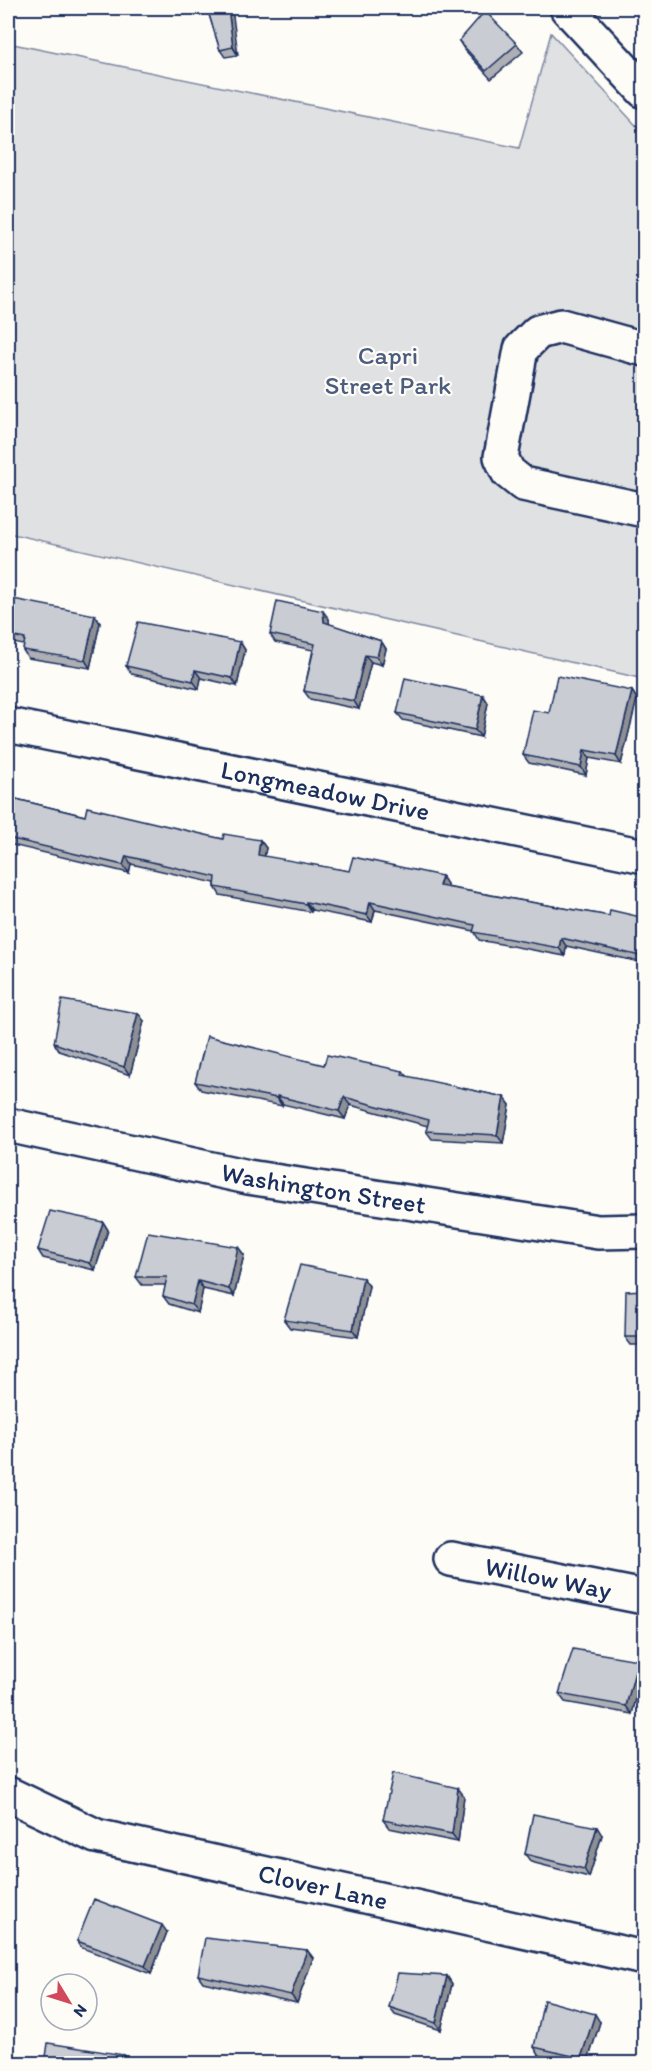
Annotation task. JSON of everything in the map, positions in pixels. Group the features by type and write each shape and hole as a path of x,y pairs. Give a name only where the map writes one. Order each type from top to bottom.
{"street":[{"path":"567,8 645,91"},
{"path":"645,349 561,326 538,332 521,349 501,457 508,472 523,484 645,510"},
{"name":"Longmeadow Drive","path":"8,725 645,856"},
{"name":"Washington Street","path":"8,1125 248,1177 598,1232 645,1231"},
{"name":"Willow Way","path":"451,1559 645,1597"},
{"name":"Clover Lane","path":"8,1794 96,1836 645,1958"}],"green space":[{"name":"Capri Street Park","path":"551,33 644,134 644,679 8,533 8,43 519,148"}],"building":[{"path":"207,8 228,8 233,47 220,50"},
{"path":"485,11 517,44 486,71 459,41"},
{"path":"8,598 95,615 85,660 23,650 25,639 8,635"},
{"path":"277,601 323,611 324,622 381,641 377,657 365,655 354,701 304,691 315,644 270,634"},
{"path":"138,622 240,642 232,678 195,670 193,681 126,666"},
{"path":"557,676 632,691 616,756 584,750 581,767 523,755 533,710 549,713"},
{"path":"405,678 483,695 475,730 397,713"},
{"path":"8,797 85,816 87,807 223,839 224,834 260,840 258,855 349,871 353,857 442,876 439,886 609,916 610,910 645,918 645,957 561,938 559,948 473,932 475,925 370,902 367,915 215,887 216,877 126,856 123,865 8,838"},
{"path":"62,1000 138,1013 124,1067 54,1043"},
{"path":"207,1036 324,1065 327,1055 403,1071 402,1075 504,1097 497,1135 426,1131 429,1120 344,1097 339,1111 277,1096 277,1098 195,1082"},
{"path":"50,1211 103,1222 90,1263 38,1250"},
{"path":"148,1232 238,1247 229,1289 198,1281 192,1305 163,1296 167,1277 136,1277"},
{"path":"300,1265 363,1278 353,1330 284,1320"},
{"path":"645,1290 645,1337 625,1337 626,1291"},
{"path":"573,1649 638,1660 626,1706 559,1694"},
{"path":"393,1773 458,1788 452,1834 383,1820"},
{"path":"533,1814 597,1827 584,1869 525,1854"},
{"path":"94,1899 162,1925 145,1966 77,1941"},
{"path":"205,1938 307,1950 291,1995 198,1975"},
{"path":"398,1973 447,1976 436,2023 389,2007"},
{"path":"544,2000 595,2014 581,2058 534,2047"},
{"path":"48,2043 124,2055 122,2064 45,2064"}]}
